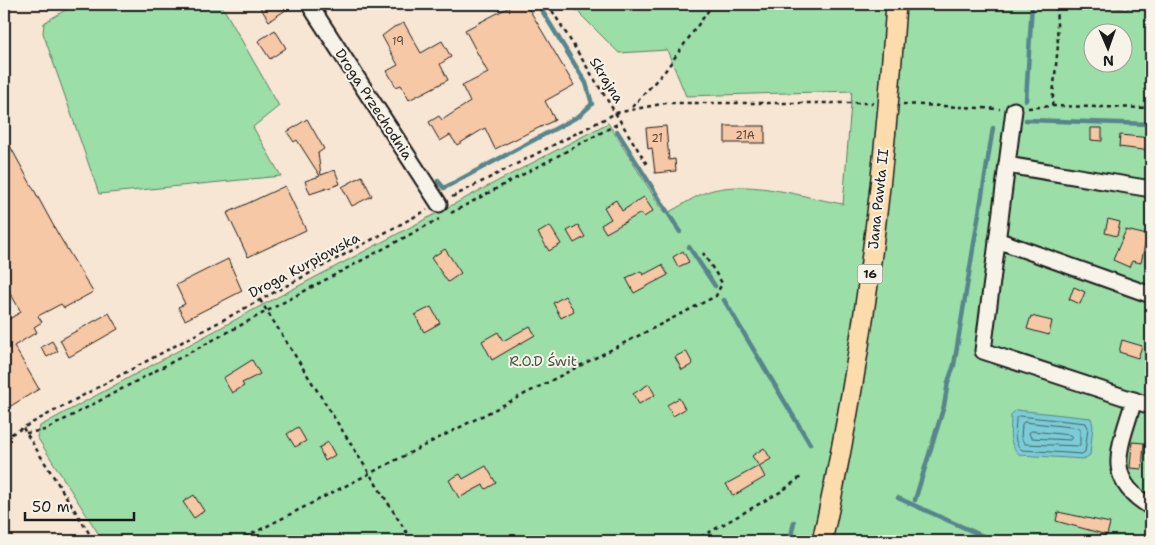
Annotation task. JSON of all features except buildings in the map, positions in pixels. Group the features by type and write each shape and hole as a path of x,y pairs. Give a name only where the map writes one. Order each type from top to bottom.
{"main road":[{"name":"Jana Pawła II","path":"822,541 851,394 869,279 892,67 896,4"}],"street":[{"name":"Droga Przechodnia","path":"309,4 439,204"},
{"path":"1014,110 983,351 1151,406"},
{"path":"1007,165 1151,189"},
{"path":"998,240 1151,295"},
{"path":"1134,400 1118,461 1120,477 1133,496 1151,507"}],"path":[{"name":"Skrajna","path":"548,4 648,166"},
{"path":"631,108 665,72 713,4"},
{"path":"1052,106 1058,45 1056,4"},
{"name":"Droga Kurpiowska","path":"4,438 439,204 616,113 631,108 666,104 867,102"},
{"path":"936,105 1014,110 1052,106 1151,108"},
{"path":"26,433 45,430 621,122"},
{"path":"238,541 716,296 722,283 703,253"},
{"path":"260,300 412,541"},
{"path":"23,428 94,541"},
{"path":"694,541 801,477"}],"green space":[{"path":"75,4 221,4 279,106 253,127 281,176 99,194 43,33 44,23"},
{"name":"R.O.D Świt","path":"577,4 1098,4 1127,10 1130,4 1151,4 1151,20 1147,22 1151,22 1151,541 103,541 37,437 40,426 255,309 608,123 665,214 707,192 729,187 762,188 843,204 852,91 686,96 667,50 619,53 576,10"}],"water":[{"path":"1016,410 1091,418 1093,426 1090,455 1084,459 1020,455 1011,442 1011,415"}],"waterway":[{"path":"438,181 444,188 579,116 592,104 586,83 538,4"},
{"path":"1026,100 1032,4"},
{"path":"1026,120 1151,124"},
{"path":"915,500 944,406 948,382 954,365 993,128"},
{"path":"617,131 680,232"},
{"path":"689,247 715,286"},
{"path":"724,300 810,444"},
{"path":"898,498 994,541"},
{"path":"790,541 794,522"}]}
